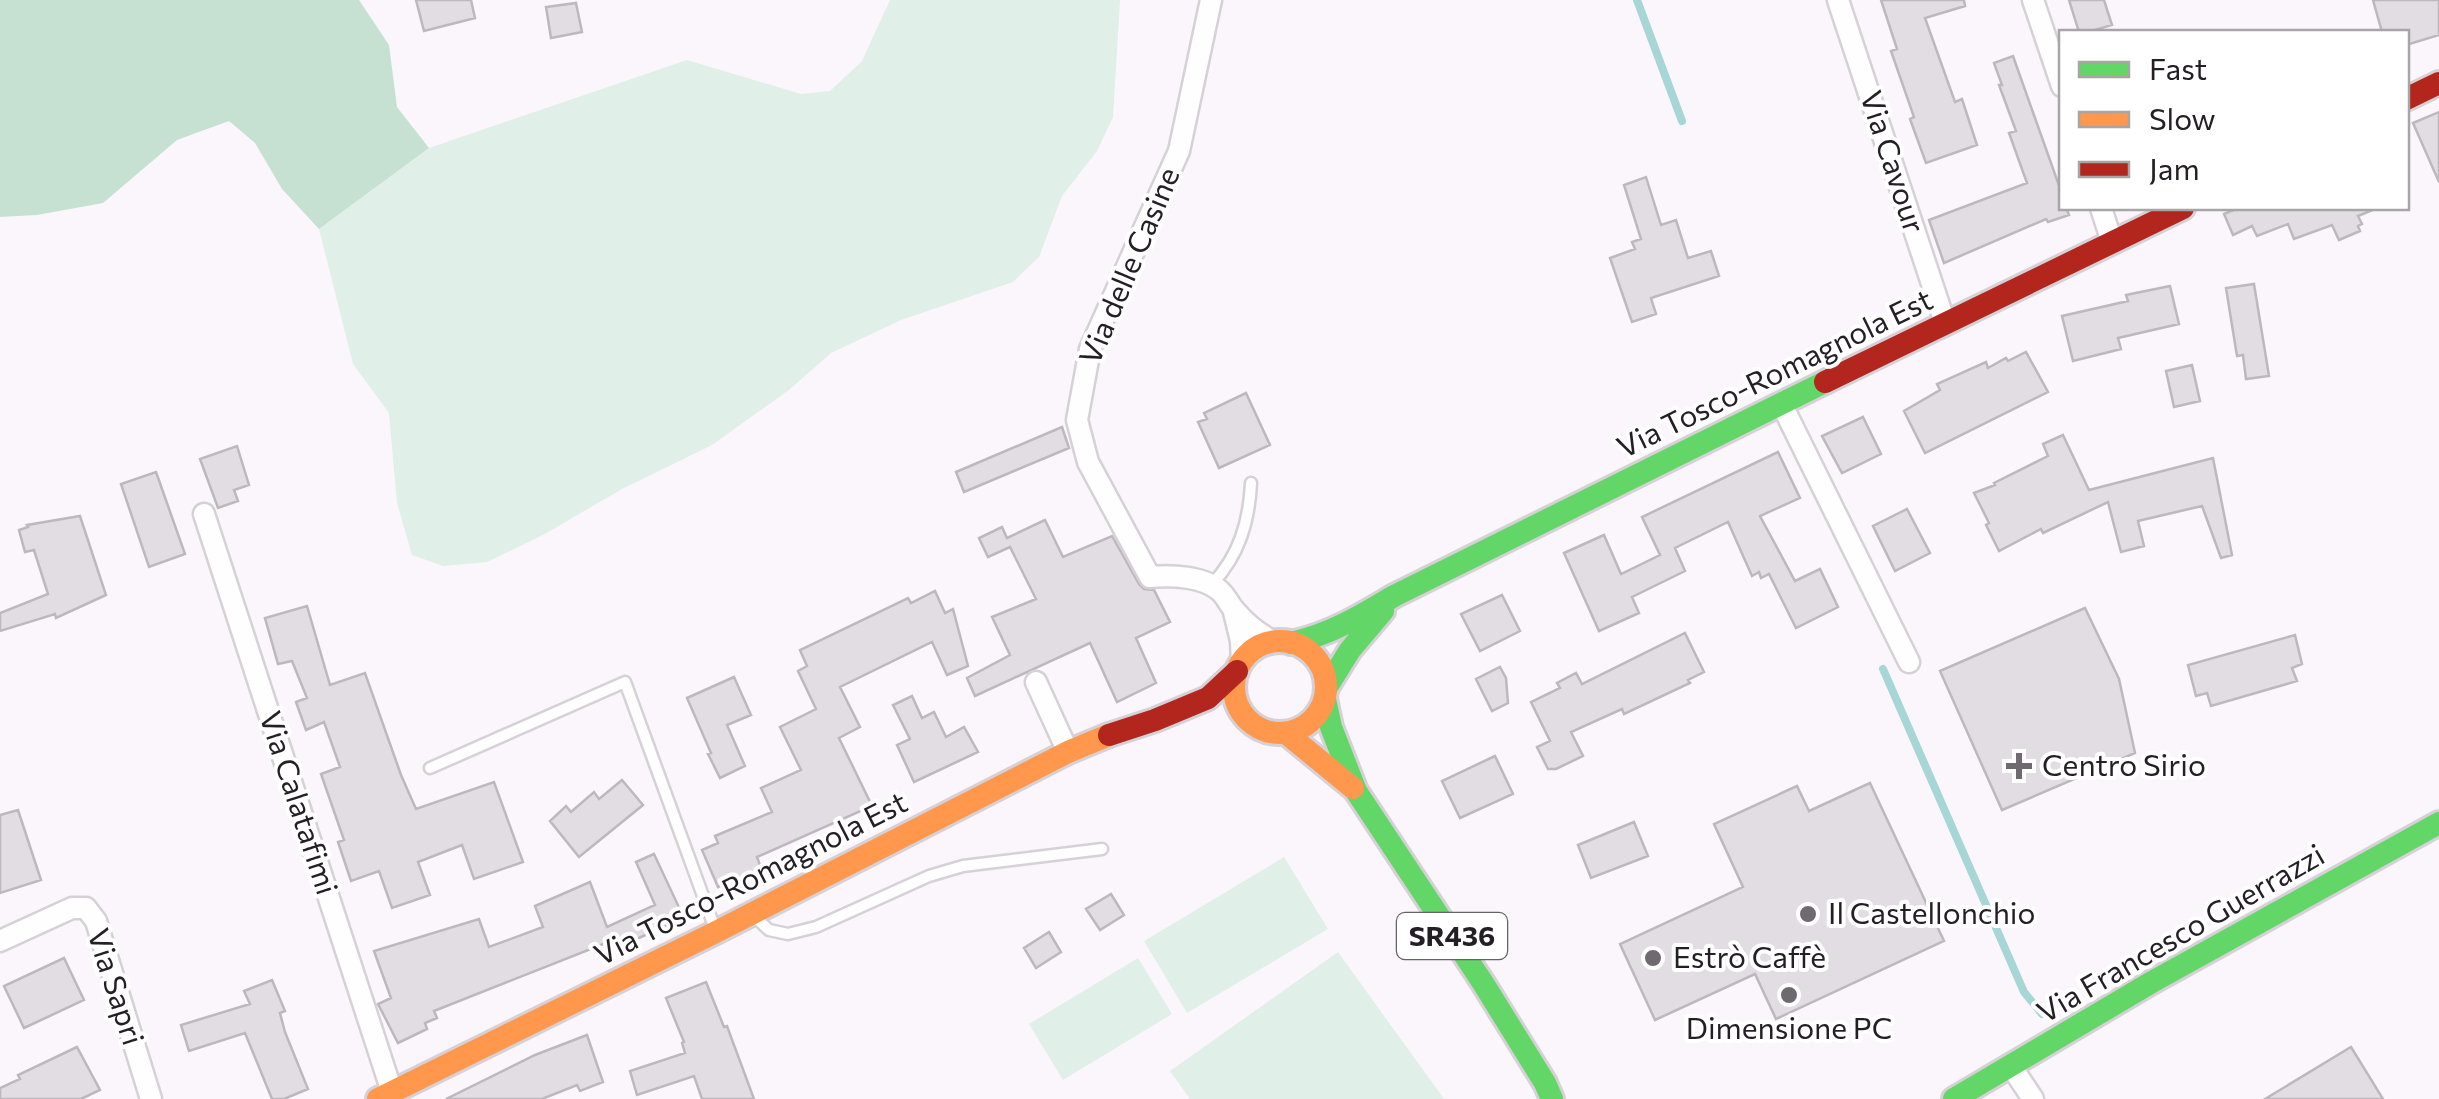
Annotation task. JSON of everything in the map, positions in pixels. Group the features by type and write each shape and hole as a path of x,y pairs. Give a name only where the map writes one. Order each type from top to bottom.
{"main road":[{"path":"2409,98 2439,83"},
{"name":"Via Tosco-Romagnola Est","path":"385,1096 1068,752 1208,698 1256,648 1318,638 1356,620 1394,596 1781,403 2179,210"},
{"name":"Via Tosco-Romagnola Est","path":"1155,720 1252,725 1286,733 1306,726 1314,719 1350,650 1394,596"},
{"path":"1283,642 1315,657 1325,675 1326,693"},
{"path":"1239,666 1235,700 1252,725"},
{"name":"SR436","path":"1326,693 1330,727 1356,791 1482,982 1548,1091 1566,1099"},
{"name":"SR436","path":"1286,733 1356,791"},
{"name":"Via Francesco Guerrazzi","path":"1954,1099 2152,982 2439,823"}],"street":[{"name":"Via delle Casine","path":"1211,0 1178,150 1090,349 1077,420 1088,462 1150,577 1212,585"},
{"name":"Via Cavour","path":"1838,0 1946,323"},
{"path":"2033,0 2059,77"},
{"path":"2102,210 2112,242"},
{"path":"1781,403 1909,662"},
{"name":"Via Calatafimi","path":"204,514 385,1096"},
{"path":"1212,585 1256,632 1283,642"},
{"path":"1234,610 1241,641 1239,666"},
{"path":"1036,682 1068,752"},
{"name":"Via Sapri","path":"0,942 72,908 86,908 96,921 151,1099"},
{"path":"2012,1066 2033,1099"}],"lane":[{"path":"1212,585 1240,545 1250,513 1252,484"},
{"path":"430,768 625,682 716,932"},
{"path":"750,913 769,930 788,934 816,927 929,876 964,866 1102,849"}],"shaded area":[{"path":"890,0 1120,0 1113,117 1097,151 1062,196 1039,257 1013,282 901,320 831,353 789,390 712,445 487,562 443,566 412,555 397,503 389,413 353,364 319,229 429,148 687,60 801,94 830,91 862,61"},
{"path":"1284,857 1328,929 1187,1013 1144,941"},
{"path":"1338,952 1444,1099 1190,1099 1170,1071"},
{"path":"1138,958 1172,1014 1063,1080 1029,1024"}],"green space":[{"path":"0,0 359,0 389,45 397,107 429,148 319,229 282,189 255,143 229,121 177,140 103,203 37,215 0,217"}],"building":[{"path":"416,0 471,0 475,18 424,31"},
{"path":"1881,0 1964,0 1965,6 1925,18 1955,102 1962,99 1977,145 1926,163 1891,51 1897,49"},
{"path":"2069,0 2104,0 2112,25 2078,30"},
{"path":"2373,0 2439,0 2439,35 2409,44 2409,30 2381,30"},
{"path":"576,3 582,32 551,38 546,7"},
{"path":"2013,56 2059,186 2059,210 2067,210 2069,215 2048,222 2046,219 1944,263 1929,220 2027,183 2009,133 2016,131 1994,63"},
{"path":"2439,112 2439,182 2413,123"},
{"path":"1646,177 1661,225 1676,220 1688,258 1711,251 1719,276 1651,298 1656,314 1632,322 1610,258 1635,249 1632,242 1641,239 1624,185"},
{"path":"2233,210 2373,210 2358,216 2360,231 2339,240 2332,225 2294,239 2288,224 2257,236 2252,226 2233,235 2224,214"},
{"path":"2254,284 2269,376 2246,379 2243,355 2237,356 2226,288"},
{"path":"2170,286 2179,324 2118,338 2121,349 2073,361 2062,316 2128,301 2126,295"},
{"path":"2026,352 2048,392 1925,453 1904,411 1940,390 1937,384 1986,362 1988,368"},
{"path":"2192,365 2200,401 2174,407 2166,371"},
{"path":"1246,393 1270,445 1219,468 1198,422 1207,419 1204,413"},
{"path":"1863,417 1881,454 1842,473 1822,436"},
{"path":"1062,427 1069,448 964,492 956,472"},
{"path":"2063,435 2089,490 2213,458 2232,555 2221,558 2202,506 2138,521 2144,546 2121,552 2108,502 1999,551 1974,493 2048,456 2043,444"},
{"path":"237,446 249,485 234,490 238,501 218,508 200,459"},
{"path":"1778,452 1800,498 1760,516 1795,581 1820,569 1838,607 1796,628 1769,574 1761,578 1759,572 1752,576 1728,522 1675,548 1685,571 1632,597 1639,613 1599,631 1564,553 1604,535 1621,574 1660,555 1642,517"},
{"path":"156,472 185,554 149,567 121,484"},
{"path":"1907,509 1930,553 1895,571 1873,526"},
{"path":"80,516 106,595 56,618 55,614 0,631 0,613 48,594 34,550 25,552 19,530 27,525"},
{"path":"1045,520 1063,557 1112,536 1139,584 1154,590 1170,622 1136,638 1156,683 1117,702 1090,643 975,696 967,678 1010,655 992,617 1036,599 1010,547 988,557 979,538 1002,527 1007,538"},
{"path":"935,591 945,613 953,609 968,666 947,675 932,642 840,687 860,727 839,738 872,806 757,857 761,868 718,887 702,850 718,843 715,836 772,812 761,788 801,770 780,727 816,709 798,671 807,666 800,650 908,598 911,603"},
{"path":"1502,595 1520,631 1480,651 1461,614"},
{"path":"307,606 330,685 365,673 416,809 494,782 523,862 474,879 462,845 418,862 430,895 392,908 379,871 351,881 338,842 344,840 321,774 340,767 324,722 306,730 296,702 307,698 292,661 278,664 265,618"},
{"path":"2085,608 2119,679 2135,753 2002,810 1940,671"},
{"path":"1685,633 1704,672 1688,680 1690,683 1624,714 1622,709 1571,732 1583,756 1548,769 1537,747 1550,741 1531,702 1560,688 1557,683 1576,673 1582,684"},
{"path":"2295,635 2302,664 2292,668 2297,681 2211,706 2207,693 2196,696 2188,665"},
{"path":"1500,667 1506,678 1508,703 1492,711 1476,679"},
{"path":"734,677 751,715 727,725 745,766 720,778 687,698"},
{"path":"912,696 922,718 934,712 946,737 964,727 978,752 914,782 897,745 910,739 893,705"},
{"path":"1495,756 1513,794 1460,818 1442,781"},
{"path":"622,780 643,805 579,857 550,821 566,806 571,812 594,792 599,799"},
{"name":"Il Castellonchio","path":"1870,783 1944,941 1776,1019 1755,974 1655,1020 1620,944 1743,887 1714,824 1797,786 1809,811"},
{"path":"18,810 41,880 0,893 0,815"},
{"path":"1634,822 1648,856 1591,878 1578,845"},
{"path":"654,854 684,918 614,949 611,941 434,1011 437,1018 425,1023 427,1029 398,1043 378,1004 391,998 374,951 479,919 489,947 543,927 535,906 590,882 607,927 655,905 636,862"},
{"path":"1111,894 1124,915 1100,930 1086,909"},
{"path":"1049,932 1061,952 1036,968 1024,948"},
{"path":"64,958 84,1000 24,1028 4,986"},
{"path":"272,980 285,1011 280,1013 285,1032 308,1089 284,1099 272,1099 245,1033 189,1051 181,1025 250,1004 244,991"},
{"path":"706,982 754,1099 702,1099 694,1076 637,1095 630,1071 685,1053 666,998"},
{"path":"587,1035 603,1082 580,1091 577,1085 542,1099 446,1099 535,1055"},
{"path":"77,1047 100,1090 81,1099 0,1099 0,1088 20,1079 18,1075"},
{"path":"2351,1047 2383,1099 2265,1099"}],"waterway":[{"path":"1637,0 1682,121"},
{"path":"1883,669 2024,992 2042,1014"}],"traffic: fast":[{"path":"1291,643 1344,624 1825,382"},
{"path":"1327,687 1350,650 1383,611"},
{"path":"1325,699 1331,727 1356,791 1483,983 1552,1099"},
{"path":"1954,1099 2152,982 2439,823"}],"traffic: slow":[{"path":"1280,641 1298,644 1313,654 1323,669 1326,687 1323,705 1313,720 1298,730 1280,733 1262,730 1247,720 1237,705 1234,687 1237,669 1247,654 1262,644 1280,641"},
{"path":"1286,733 1353,788"},
{"path":"378,1099 1068,752 1109,735"}],"traffic: jam":[{"path":"2409,98 2439,83"},
{"path":"1825,382 2179,210"},
{"path":"1109,735 1208,698 1237,671"}],"place":[{"name":"Centro Sirio","path":"2019,766"},
{"name":"Il Castellonchio","path":"1808,914"},
{"name":"Estrò Caffè","path":"1653,958"},
{"name":"Dimensione PC","path":"1789,995"}]}
